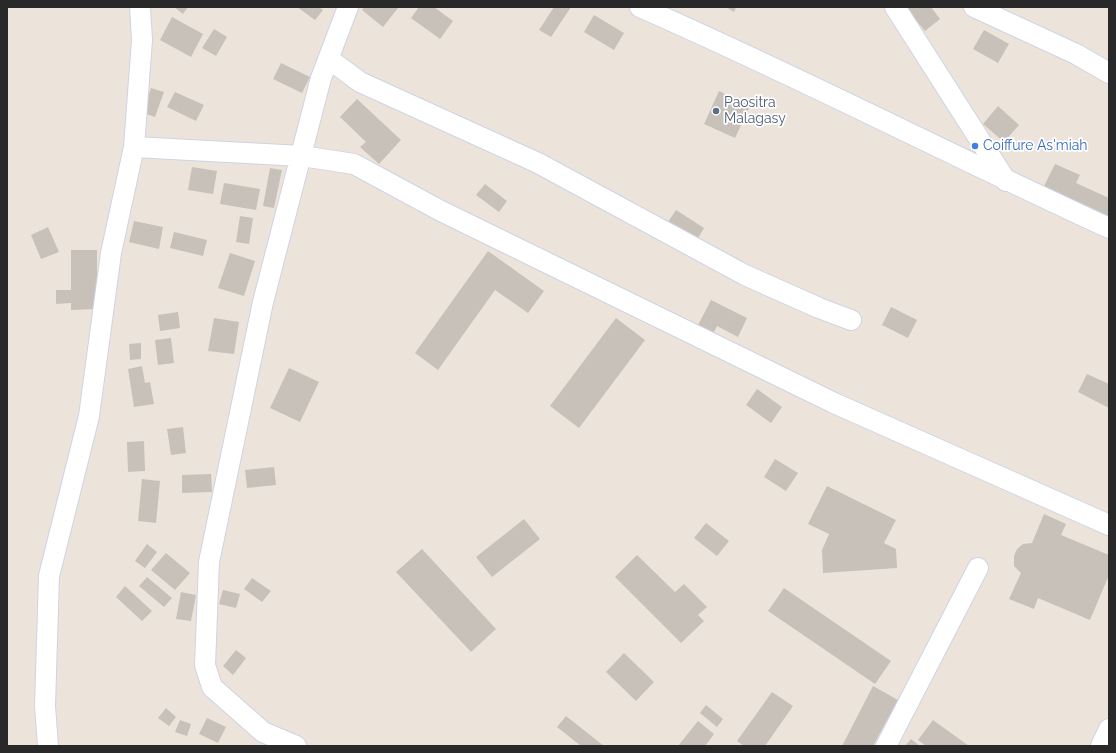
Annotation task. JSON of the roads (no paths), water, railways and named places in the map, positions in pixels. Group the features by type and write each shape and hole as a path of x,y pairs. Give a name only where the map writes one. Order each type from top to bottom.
{"street":[{"path":"48,746 45,706 48,576 89,416 111,253 134,147 142,40 140,7"},
{"path":"296,746 263,732 212,687 205,665 209,562 263,302 321,78 348,7"},
{"path":"640,7 706,36 1109,228"},
{"path":"895,7 1006,180"},
{"path":"974,7 1076,54 1109,72"},
{"path":"329,58 360,82 538,163 745,275 851,320"},
{"path":"134,147 302,156 354,164 441,211 834,403 1109,524"},
{"path":"886,746 978,568"},
{"path":"1101,746 1109,729"}],"place":[{"name":"Paositra Malagasy","path":"716,111"},
{"name":"Coiffure As'miah","path":"975,146"}]}
